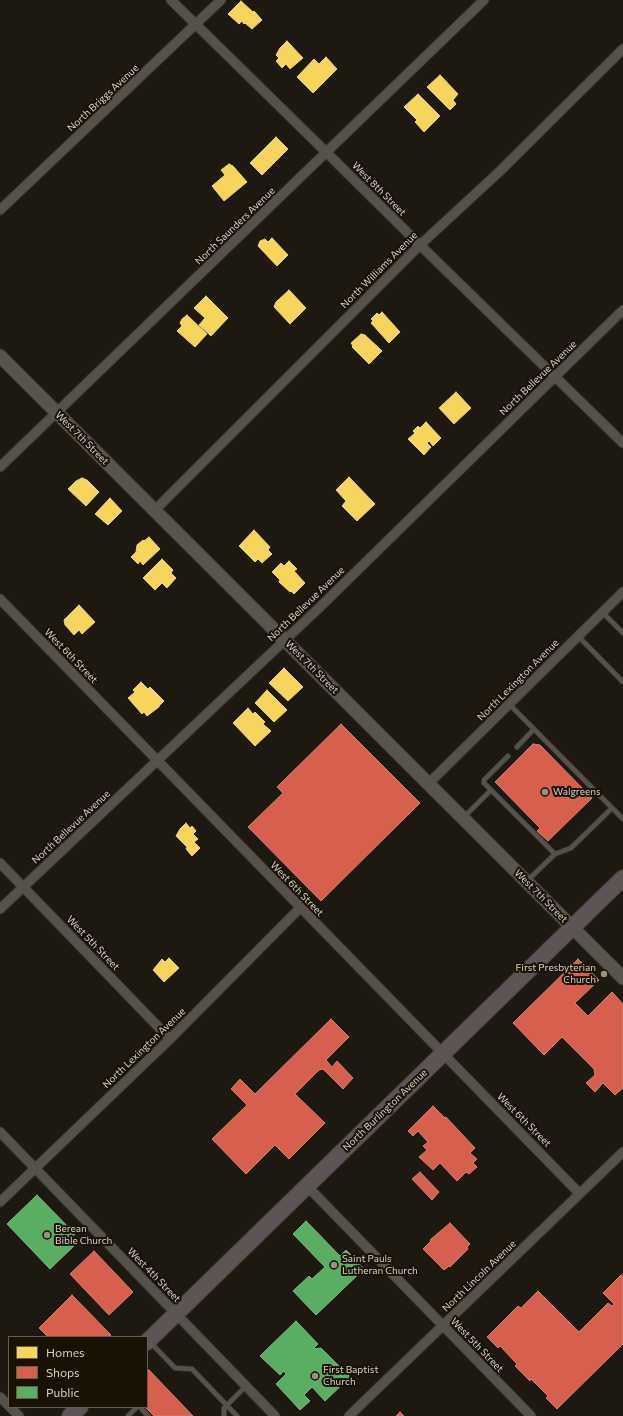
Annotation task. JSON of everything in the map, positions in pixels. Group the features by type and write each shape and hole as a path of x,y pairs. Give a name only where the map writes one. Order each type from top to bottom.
{"highway":[{"name":"North Burlington Avenue","path":"148,1341 623,878"},
{"path":"70,1416 79,1408"}],"main road":[{"name":"West 7th Street","path":"0,356 623,978"}],"street":[{"name":"West 8th Street","path":"171,0 623,443"},
{"name":"North Briggs Avenue","path":"0,210 221,0"},
{"name":"North Saunders Avenue","path":"0,468 484,0"},
{"name":"North Williams Avenue","path":"155,510 420,245 499,172 623,49"},
{"name":"North Bellevue Avenue","path":"0,909 285,640 623,310"},
{"name":"North Lexington Avenue","path":"429,783 623,592"},
{"name":"West 6th Street","path":"0,599 300,908 580,1193"},
{"name":"West 5th Street","path":"0,863 170,1039"},
{"name":"North Lexington Avenue","path":"0,1202 170,1039 300,908"},
{"name":"West 4th Street","path":"0,1132 276,1416"},
{"name":"North Lincoln Avenue","path":"350,1416 623,1152"},
{"name":"West 5th Street","path":"307,1186 531,1416"},
{"path":"0,1396 8,1404"},
{"path":"12,1408 19,1416"}],"lane":[{"path":"602,612 623,633"},
{"path":"578,636 623,682"},
{"path":"509,704 623,819"},
{"path":"517,747 534,730"},
{"path":"508,756 484,780 484,783 555,854"},
{"path":"463,818 491,790"},
{"path":"527,881 555,854 571,848 611,809"},
{"path":"148,1341 175,1368 192,1369 237,1416"},
{"path":"224,1416 224,1408 246,1386"},
{"path":"128,1416 137,1408"},
{"path":"139,1408 148,1416"}],"building: Homes":[{"path":"241,1 253,12 254,11 262,20 252,29 242,21 239,24 228,14"},
{"path":"287,41 303,58 290,69 286,64 282,68 276,61 279,58 276,55"},
{"path":"326,57 337,69 313,93 297,77 314,59 319,64"},
{"path":"440,75 458,94 453,100 456,104 450,110 427,87"},
{"path":"418,94 440,116 424,132 415,122 417,120 404,107"},
{"path":"276,137 288,149 262,175 250,163"},
{"path":"229,164 233,166 247,182 224,201 212,186 225,175 221,170"},
{"path":"272,238 288,255 277,266 258,246 260,241 265,239 268,242"},
{"path":"289,290 306,308 290,324 274,307 276,302"},
{"path":"206,296 228,318 211,336 199,325 205,318 194,308"},
{"path":"382,312 400,332 389,343 371,323 373,321 371,319 377,313 379,315"},
{"path":"187,315 207,334 195,347 177,331 182,326 180,323 182,319"},
{"path":"361,334 365,335 382,351 369,364 352,347 353,346 351,343"},
{"path":"456,392 471,408 454,424 439,408"},
{"path":"426,422 441,438 433,446 429,441 427,443 431,447 424,455 408,439 415,433 413,431 418,426 420,428"},
{"path":"349,477 375,504 357,521 342,506 346,501 336,490"},
{"path":"82,478 87,480 99,492 86,506 68,489 76,481"},
{"path":"110,498 122,511 108,525 95,514"},
{"path":"254,530 270,547 268,550 272,554 262,563 258,559 255,562 239,546"},
{"path":"149,537 160,549 143,565 140,561 138,564 131,557 136,552 137,545"},
{"path":"162,559 173,570 171,573 176,578 167,588 162,583 155,590 143,578"},
{"path":"289,561 297,569 294,571 305,583 294,594 279,582 280,580 272,572 281,563 284,566"},
{"path":"79,605 95,622 82,634 79,630 74,635 65,625 64,620"},
{"path":"284,668 303,687 288,701 269,683"},
{"path":"141,682 148,689 150,687 164,701 147,716 144,712 142,714 128,698 135,692 133,690"},
{"path":"267,690 287,710 274,722 255,703"},
{"path":"248,708 253,714 255,712 265,722 263,724 271,731 255,746 233,723"},
{"path":"186,823 190,828 192,826 196,831 193,834 198,839 194,842 200,848 192,856 186,849 187,847 176,836"},
{"path":"169,958 179,968 164,982 153,970 162,959 165,962"}],"building: Shops":[{"path":"341,724 420,803 321,901 248,827 283,793 277,787"},
{"path":"533,744 540,745 592,798 548,841 537,831 540,828 495,782"},
{"path":"578,959 599,980 575,1003 588,1016 612,992 623,1004 623,1088 615,1095 603,1083 595,1092 586,1083 595,1075 594,1069 562,1037 544,1055 513,1023"},
{"path":"331,1019 349,1037 326,1060 332,1067 337,1061 353,1078 343,1089 323,1069 319,1070 295,1094 325,1123 289,1159 275,1145 246,1174 212,1139 247,1105 231,1089 240,1079 255,1094"},
{"path":"433,1106 445,1118 446,1117 475,1148 470,1153 477,1159 473,1163 477,1167 469,1174 466,1172 457,1181 440,1163 433,1170 419,1157 427,1150 423,1146 428,1142 418,1131 413,1136 408,1131"},
{"path":"420,1172 439,1192 432,1200 412,1179"},
{"path":"450,1223 470,1244 467,1247 468,1249 450,1267 449,1266 444,1270 423,1249 431,1241 430,1240"},
{"path":"94,1251 133,1292 109,1315 70,1274"},
{"path":"621,1275 623,1276 623,1344 557,1409 546,1398 548,1396 515,1366 517,1364 500,1346 498,1348 487,1337 518,1306 521,1308 538,1291 579,1332 608,1303 612,1306 614,1304 603,1293"},
{"path":"72,1295 111,1335 47,1336 39,1328"},
{"path":"149,1370 193,1416 154,1416 146,1408 148,1408"},
{"path":"400,1412 404,1416 396,1416"}],"building: Public":[{"path":"37,1195 75,1234 70,1239 75,1245 50,1269 7,1224"},
{"path":"306,1221 340,1256 346,1250 364,1269 316,1315 293,1291 309,1276 312,1279 325,1267 293,1234"},
{"path":"296,1321 318,1344 313,1349 321,1348 350,1377 325,1401 312,1387 304,1395 310,1401 300,1410 276,1384 286,1374 284,1371 280,1375 260,1356"}],"place":[{"name":"Walgreens","path":"545,792"},
{"name":"First Presbyterian Church","path":"604,974"},
{"name":"Berean Bible Church","path":"47,1235"},
{"name":"Saint Pauls Lutheran Church","path":"334,1265"},
{"name":"First Baptist Church","path":"315,1376"}]}
